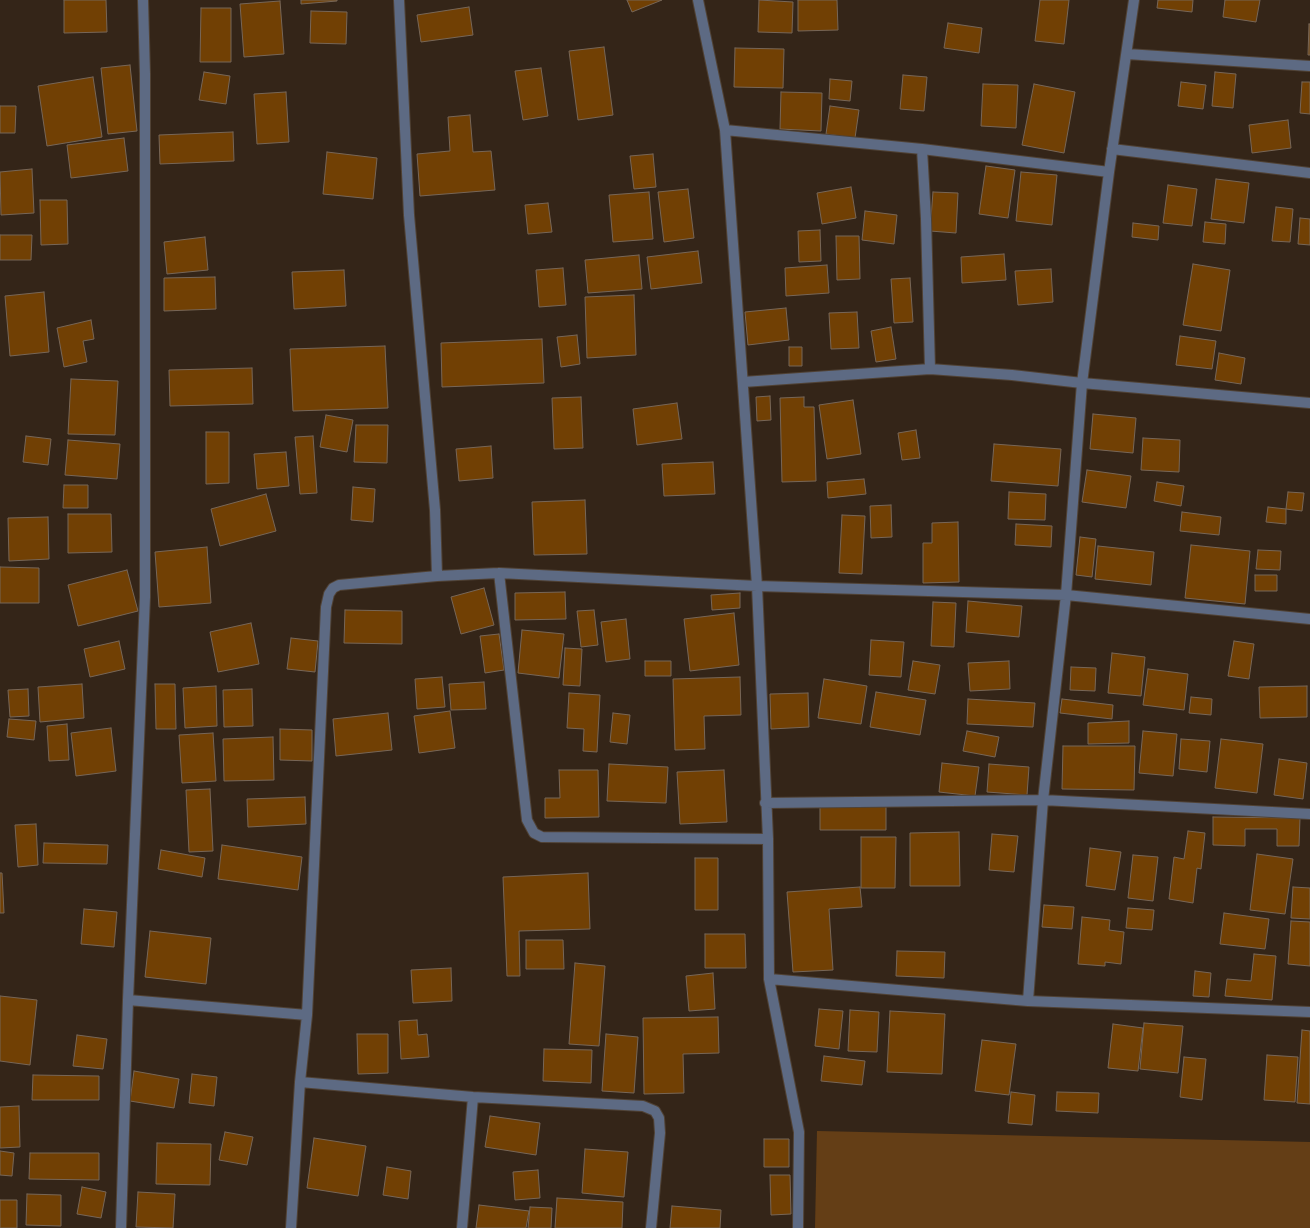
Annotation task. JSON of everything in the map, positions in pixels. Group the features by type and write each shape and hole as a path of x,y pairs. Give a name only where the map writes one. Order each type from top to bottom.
{"street":[{"path":"121,1228 128,1000 145,597 145,74 143,0"},
{"path":"399,0 409,214 435,510 437,576"},
{"path":"698,0 725,130 757,586 768,839 769,979 799,1132 798,1228"},
{"path":"1028,1001 1043,800 1066,595 1082,384 1112,149 1134,0"},
{"path":"1127,54 1310,66"},
{"path":"725,130 922,148 1109,172"},
{"path":"922,148 930,369"},
{"path":"1112,149 1310,173"},
{"path":"743,382 930,369 1012,375 1082,384 1310,404"},
{"path":"499,573 527,820 534,833 542,837 768,839"},
{"path":"291,1228 300,1082 307,1015 326,607 329,594 333,588 437,576 499,573 757,586 1066,595 1310,619"},
{"path":"765,803 1043,800 1310,814"},
{"path":"769,979 1028,1001 1310,1012"},
{"path":"128,1000 307,1015"},
{"path":"300,1082 473,1097 643,1106 655,1111 659,1118 660,1133 651,1228"},
{"path":"462,1228 473,1097"}],"shaded area":[{"path":"817,1131 1310,1142 1310,1228 815,1228"}],"building":[{"path":"64,0 106,0 107,32 64,33"},
{"path":"301,0 337,0 337,1 301,4"},
{"path":"627,0 662,0 632,12"},
{"path":"759,0 793,2 792,33 758,32"},
{"path":"798,0 837,0 838,30 798,31"},
{"path":"1040,0 1069,0 1064,44 1035,41"},
{"path":"1158,0 1193,0 1192,12 1157,8"},
{"path":"1225,0 1260,0 1256,22 1223,17"},
{"path":"280,1 284,54 244,57 240,4"},
{"path":"469,7 473,35 421,42 417,15"},
{"path":"201,8 231,8 231,62 200,62"},
{"path":"311,11 347,12 346,44 310,43"},
{"path":"948,23 982,28 979,53 944,48"},
{"path":"1309,24 1310,55 1308,55"},
{"path":"604,47 613,115 578,120 569,51"},
{"path":"735,48 784,49 783,88 734,87"},
{"path":"130,65 137,131 108,134 101,68"},
{"path":"541,68 548,116 523,120 515,71"},
{"path":"204,72 230,76 226,104 199,100"},
{"path":"1215,72 1236,74 1233,108 1212,106"},
{"path":"903,75 927,77 924,111 900,109"},
{"path":"93,77 102,137 47,146 38,86"},
{"path":"830,79 852,81 850,101 829,99"},
{"path":"1181,82 1206,85 1203,109 1178,106"},
{"path":"1302,82 1310,82 1310,114 1300,113"},
{"path":"983,84 1018,85 1016,128 981,126"},
{"path":"1034,84 1075,92 1064,153 1022,145"},
{"path":"286,92 289,142 257,144 254,94"},
{"path":"781,92 822,93 821,131 780,129"},
{"path":"0,106 16,106 15,133 0,133"},
{"path":"830,106 859,110 855,138 826,134"},
{"path":"470,115 473,152 491,151 495,190 420,196 417,154 450,151 448,117"},
{"path":"1288,120 1291,148 1252,153 1249,125"},
{"path":"233,132 234,161 160,164 159,135"},
{"path":"124,138 128,171 71,178 67,145"},
{"path":"327,152 377,158 373,199 323,194"},
{"path":"653,154 656,187 634,189 630,156"},
{"path":"986,166 1015,170 1008,218 979,214"},
{"path":"32,169 34,213 1,215 0,172"},
{"path":"1021,172 1057,175 1052,225 1016,221"},
{"path":"1216,179 1249,183 1244,223 1211,219"},
{"path":"1168,185 1197,189 1192,226 1163,223"},
{"path":"851,187 856,218 822,224 817,193"},
{"path":"688,189 694,238 664,242 658,192"},
{"path":"649,192 653,239 613,242 609,195"},
{"path":"933,192 958,193 956,233 930,231"},
{"path":"40,200 67,200 68,244 41,245"},
{"path":"548,203 552,232 528,234 525,205"},
{"path":"1276,207 1293,209 1290,242 1272,241"},
{"path":"865,211 897,215 894,244 862,240"},
{"path":"1300,218 1310,219 1310,245 1298,244"},
{"path":"1205,222 1226,224 1225,244 1203,242"},
{"path":"1133,223 1159,226 1158,240 1132,237"},
{"path":"820,230 821,261 799,262 798,231"},
{"path":"0,235 32,235 31,260 0,260"},
{"path":"836,236 859,236 860,279 837,280"},
{"path":"205,237 208,270 167,274 164,242"},
{"path":"698,251 702,283 651,289 647,257"},
{"path":"1004,254 1006,280 962,283 961,257"},
{"path":"639,255 642,289 588,293 585,260"},
{"path":"1193,264 1230,270 1221,331 1183,325"},
{"path":"827,265 829,293 786,296 785,268"},
{"path":"563,268 566,305 539,307 536,270"},
{"path":"1051,269 1053,302 1018,305 1015,271"},
{"path":"344,270 346,306 294,309 292,272"},
{"path":"215,277 216,309 164,311 164,278"},
{"path":"910,278 913,322 894,323 891,279"},
{"path":"44,292 49,352 10,356 5,296"},
{"path":"634,295 636,355 587,358 585,297"},
{"path":"786,308 789,340 748,345 745,312"},
{"path":"857,312 859,348 831,349 829,313"},
{"path":"91,320 94,339 83,341 87,362 64,367 57,328"},
{"path":"891,327 896,359 876,362 871,331"},
{"path":"577,335 580,364 561,367 557,337"},
{"path":"1180,336 1216,341 1212,369 1176,365"},
{"path":"542,339 544,383 442,387 441,343"},
{"path":"385,346 388,408 293,411 290,349"},
{"path":"789,347 802,347 802,366 789,366"},
{"path":"1219,353 1245,358 1241,384 1215,380"},
{"path":"252,368 253,404 170,406 169,370"},
{"path":"71,379 118,381 115,435 68,434"},
{"path":"770,396 771,420 757,421 756,397"},
{"path":"581,397 583,448 554,449 552,398"},
{"path":"804,397 804,407 814,407 816,481 782,482 780,398"},
{"path":"853,400 861,454 827,459 819,405"},
{"path":"677,403 682,439 637,445 633,409"},
{"path":"1093,414 1136,418 1133,453 1090,449"},
{"path":"326,415 353,420 347,452 320,447"},
{"path":"356,425 388,425 387,463 354,462"},
{"path":"916,430 920,458 902,460 898,433"},
{"path":"206,432 229,432 229,483 206,484"},
{"path":"26,436 51,439 48,465 23,462"},
{"path":"313,436 317,493 300,494 295,437"},
{"path":"1143,438 1180,440 1179,472 1141,470"},
{"path":"68,440 120,444 117,479 65,475"},
{"path":"994,444 1061,449 1058,486 991,481"},
{"path":"491,446 493,478 459,481 456,449"},
{"path":"286,452 289,486 257,489 254,454"},
{"path":"713,462 715,494 664,496 662,464"},
{"path":"1087,470 1131,476 1126,508 1082,502"},
{"path":"864,479 866,494 828,498 827,482"},
{"path":"1157,482 1184,486 1181,506 1154,501"},
{"path":"64,485 88,485 88,508 63,508"},
{"path":"353,487 375,489 373,522 351,520"},
{"path":"1009,492 1046,494 1045,520 1008,519"},
{"path":"1288,492 1304,493 1302,511 1286,509"},
{"path":"266,494 276,531 220,546 211,509"},
{"path":"585,500 587,554 534,555 532,502"},
{"path":"891,505 892,537 871,538 870,506"},
{"path":"1268,507 1286,509 1286,524 1266,522"},
{"path":"1182,512 1221,517 1219,535 1180,531"},
{"path":"68,514 111,514 112,552 68,553"},
{"path":"842,515 865,516 862,574 839,573"},
{"path":"48,517 49,559 9,561 8,518"},
{"path":"958,522 959,582 923,583 923,543 932,543 932,523"},
{"path":"1016,524 1052,526 1051,547 1015,545"},
{"path":"1080,537 1096,539 1092,577 1076,575"},
{"path":"1191,545 1250,551 1245,604 1185,598"},
{"path":"1098,546 1154,552 1151,585 1095,579"},
{"path":"207,547 211,603 159,607 155,552"},
{"path":"1258,550 1281,551 1280,570 1256,569"},
{"path":"0,567 39,568 39,603 0,603"},
{"path":"127,570 138,611 78,626 68,585"},
{"path":"1255,575 1277,575 1277,591 1255,591"},
{"path":"484,588 494,625 461,634 451,597"},
{"path":"565,592 566,619 515,620 515,593"},
{"path":"740,593 740,608 712,610 711,595"},
{"path":"968,601 1022,606 1019,637 966,632"},
{"path":"933,602 956,603 954,647 931,646"},
{"path":"345,610 402,611 402,644 344,643"},
{"path":"594,610 598,645 581,647 577,611"},
{"path":"734,613 739,665 690,671 684,619"},
{"path":"626,619 630,659 606,662 601,622"},
{"path":"251,623 259,664 218,672 210,632"},
{"path":"522,630 564,634 559,678 518,673"},
{"path":"499,634 504,670 485,673 480,636"},
{"path":"291,638 318,641 315,672 287,669"},
{"path":"871,640 904,642 901,677 869,675"},
{"path":"119,641 125,669 90,677 84,649"},
{"path":"1234,641 1254,644 1249,679 1228,676"},
{"path":"565,648 582,649 580,686 563,685"},
{"path":"1112,653 1145,657 1141,696 1108,693"},
{"path":"645,661 671,661 671,676 645,676"},
{"path":"913,661 940,665 935,694 908,690"},
{"path":"1009,661 1010,689 970,691 968,663"},
{"path":"1071,667 1096,668 1095,691 1070,690"},
{"path":"1148,669 1188,674 1184,710 1143,705"},
{"path":"442,677 445,707 417,709 415,679"},
{"path":"740,677 741,715 704,716 705,749 675,750 673,679"},
{"path":"824,679 867,686 861,724 818,718"},
{"path":"484,682 486,709 451,710 449,684"},
{"path":"82,684 84,718 40,722 38,687"},
{"path":"155,684 175,684 176,729 156,729"},
{"path":"216,686 217,726 185,728 183,688"},
{"path":"1307,686 1307,717 1260,718 1259,687"},
{"path":"28,689 29,716 10,717 8,690"},
{"path":"252,689 253,726 224,727 223,690"},
{"path":"876,692 926,700 920,735 870,727"},
{"path":"569,693 600,695 597,752 583,751 584,729 567,728"},
{"path":"808,693 809,727 771,729 770,694"},
{"path":"1191,697 1212,699 1211,715 1189,713"},
{"path":"968,699 1035,703 1033,727 967,724"},
{"path":"1062,699 1113,705 1112,719 1060,713"},
{"path":"450,711 455,748 419,753 414,716"},
{"path":"388,713 392,750 336,756 333,719"},
{"path":"613,713 630,715 627,744 610,742"},
{"path":"9,719 36,721 34,740 7,737"},
{"path":"1129,721 1129,743 1088,744 1088,723"},
{"path":"67,724 69,760 49,761 47,726"},
{"path":"111,728 116,771 76,776 71,733"},
{"path":"280,729 312,730 312,761 280,760"},
{"path":"967,731 999,737 995,757 963,751"},
{"path":"1143,731 1177,734 1173,776 1139,773"},
{"path":"213,733 216,781 182,783 179,735"},
{"path":"273,737 274,780 224,781 223,739"},
{"path":"1181,739 1210,741 1207,772 1179,769"},
{"path":"1221,739 1263,744 1257,793 1215,788"},
{"path":"1063,746 1135,746 1134,790 1062,789"},
{"path":"1279,759 1307,763 1303,799 1274,795"},
{"path":"942,763 979,767 975,796 939,792"},
{"path":"609,764 668,767 666,803 607,801"},
{"path":"989,764 1029,767 1027,795 987,792"},
{"path":"559,770 598,770 599,817 545,818 545,798 560,798"},
{"path":"724,770 727,822 680,824 677,772"},
{"path":"210,789 213,851 189,852 186,790"},
{"path":"305,797 306,824 248,827 247,799"},
{"path":"886,806 886,830 820,830 820,807"},
{"path":"1213,817 1300,818 1299,846 1277,846 1277,829 1245,829 1245,846 1213,845"},
{"path":"36,824 38,865 18,867 15,825"},
{"path":"1188,831 1205,833 1201,869 1197,868 1193,903 1169,899 1174,857 1184,859"},
{"path":"959,832 960,886 910,886 910,833"},
{"path":"992,834 1018,836 1014,872 989,870"},
{"path":"861,837 896,837 895,888 861,888"},
{"path":"44,843 108,845 107,864 43,863"},
{"path":"222,845 302,857 298,890 218,879"},
{"path":"1090,848 1121,852 1115,890 1086,886"},
{"path":"161,850 205,858 202,877 158,869"},
{"path":"1257,854 1293,859 1285,914 1250,910"},
{"path":"1133,855 1158,857 1153,901 1128,898"},
{"path":"695,858 718,858 718,910 695,910"},
{"path":"0,873 2,873 4,913 0,913"},
{"path":"588,873 590,929 519,931 520,976 507,976 503,877"},
{"path":"860,887 862,907 829,909 833,970 793,972 787,892"},
{"path":"1293,887 1310,888 1310,919 1291,918"},
{"path":"1044,905 1074,907 1072,929 1042,927"},
{"path":"1128,908 1154,910 1152,930 1126,928"},
{"path":"84,909 117,912 114,947 81,944"},
{"path":"1224,913 1269,919 1265,949 1220,944"},
{"path":"1082,917 1110,920 1109,930 1124,932 1121,964 1105,962 1105,966 1078,964"},
{"path":"1291,921 1310,922 1310,966 1288,964"},
{"path":"150,931 211,938 206,984 145,977"},
{"path":"705,934 745,934 746,968 705,968"},
{"path":"526,940 563,940 564,969 526,969"},
{"path":"897,951 945,952 944,978 896,976"},
{"path":"1254,954 1276,956 1272,1000 1225,996 1227,979 1251,981"},
{"path":"575,963 605,966 599,1046 569,1044"},
{"path":"451,968 452,1001 413,1003 411,970"},
{"path":"1195,971 1211,973 1209,997 1193,996"},
{"path":"713,973 715,1009 689,1011 686,976"},
{"path":"0,996 37,1000 30,1065 0,1061"},
{"path":"819,1009 843,1011 839,1049 815,1046"},
{"path":"850,1010 879,1012 877,1052 848,1051"},
{"path":"890,1011 945,1014 942,1074 887,1072"},
{"path":"718,1017 719,1053 683,1054 684,1093 644,1094 643,1018"},
{"path":"417,1020 418,1035 427,1034 429,1057 401,1059 399,1021"},
{"path":"1144,1023 1183,1026 1178,1073 1140,1069"},
{"path":"1113,1024 1143,1028 1138,1071 1108,1068"},
{"path":"1302,1030 1310,1031 1310,1104 1297,1103"},
{"path":"357,1034 388,1034 388,1073 358,1074"},
{"path":"606,1034 638,1037 634,1093 602,1091"},
{"path":"77,1035 107,1039 103,1069 73,1066"},
{"path":"982,1040 1016,1044 1009,1095 975,1091"},
{"path":"544,1049 592,1050 591,1083 543,1081"},
{"path":"1267,1055 1298,1057 1295,1102 1264,1100"},
{"path":"824,1056 865,1061 862,1085 821,1081"},
{"path":"1184,1057 1206,1059 1202,1100 1180,1097"},
{"path":"134,1071 179,1079 174,1108 130,1101"},
{"path":"192,1074 217,1077 214,1106 189,1103"},
{"path":"33,1075 99,1076 99,1100 32,1100"},
{"path":"1011,1092 1035,1095 1032,1125 1008,1123"},
{"path":"1057,1092 1099,1093 1098,1113 1056,1111"},
{"path":"19,1106 20,1147 0,1148 0,1107"},
{"path":"490,1116 540,1123 536,1155 485,1147"},
{"path":"225,1132 253,1137 247,1165 219,1160"},
{"path":"314,1138 366,1146 358,1196 307,1188"},
{"path":"764,1139 789,1139 789,1167 764,1167"},
{"path":"157,1143 211,1144 210,1185 156,1184"},
{"path":"585,1149 628,1152 624,1197 582,1193"},
{"path":"0,1151 14,1153 12,1176 0,1175"},
{"path":"30,1153 99,1153 99,1180 29,1179"},
{"path":"387,1167 411,1171 408,1199 383,1195"},
{"path":"538,1170 540,1198 515,1200 513,1172"},
{"path":"770,1175 790,1175 791,1214 771,1215"},
{"path":"82,1187 106,1192 101,1218 77,1214"},
{"path":"138,1192 175,1194 173,1228 136,1227"},
{"path":"27,1194 61,1195 61,1226 26,1225"},
{"path":"557,1198 623,1202 622,1228 555,1228"},
{"path":"0,1200 17,1200 17,1228 0,1228"},
{"path":"479,1205 529,1211 526,1228 476,1228"},
{"path":"672,1206 721,1210 720,1228 670,1228"},
{"path":"530,1207 552,1208 551,1228 528,1228"}]}
